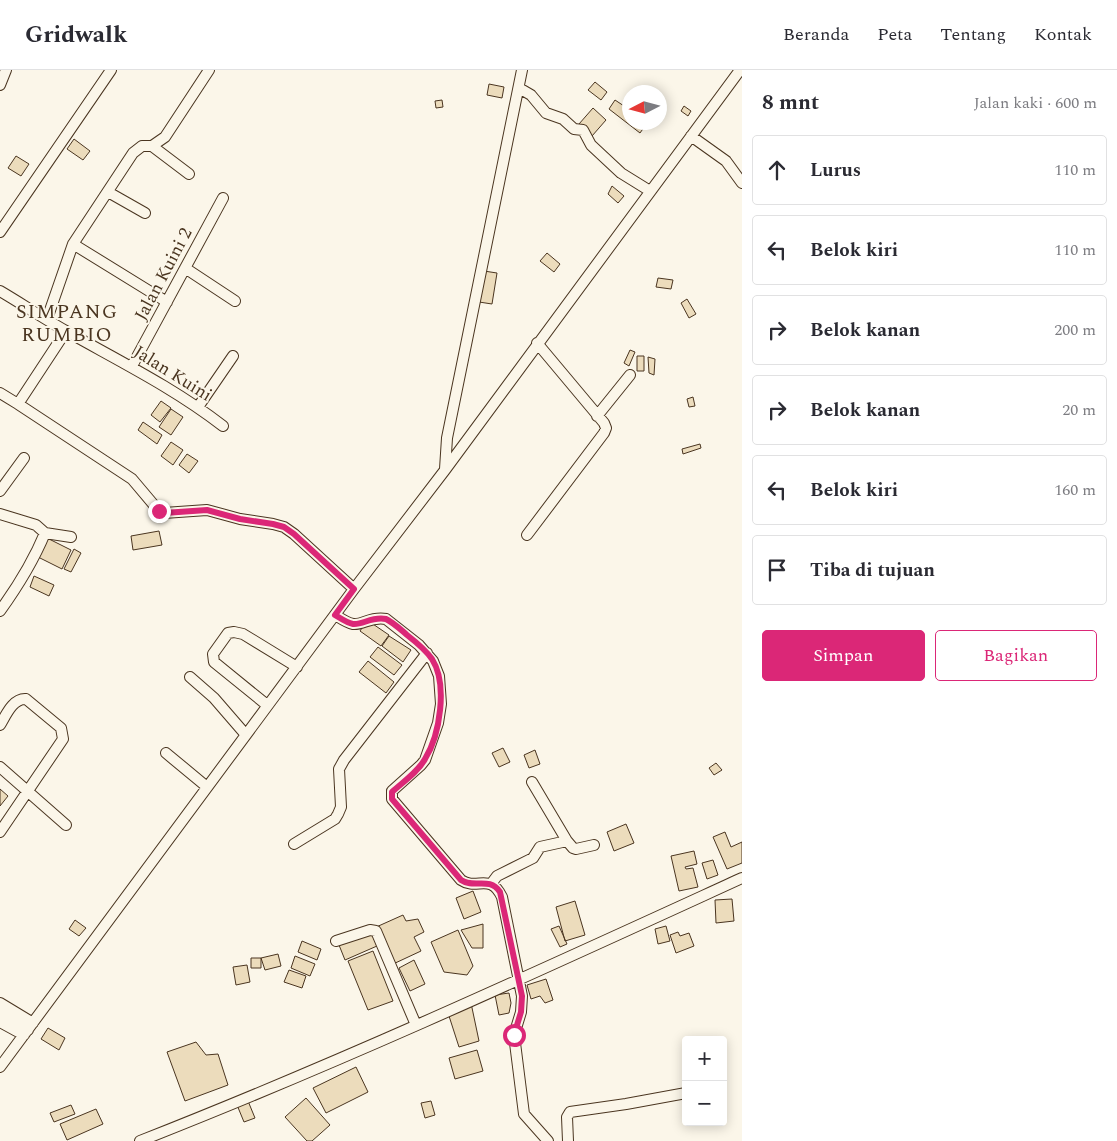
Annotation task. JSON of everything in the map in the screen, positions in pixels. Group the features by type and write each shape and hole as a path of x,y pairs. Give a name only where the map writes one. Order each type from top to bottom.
{"street":[{"path":"0,85 6,70"},
{"path":"0,232 111,70"},
{"path":"47,319 73,244 133,153 142,146 152,146 165,137 209,70"},
{"path":"445,470 447,438 522,70"},
{"path":"0,1066 267,705 445,470 740,70"},
{"path":"519,88 532,94 546,113 563,119 574,129 583,130 591,144 621,173 650,191"},
{"path":"690,136 726,161 742,183"},
{"path":"152,146 189,174"},
{"path":"108,192 145,213"},
{"name":"Jalan Kuini 2","path":"132,366 223,198"},
{"path":"73,244 167,302"},
{"path":"185,268 236,301"},
{"name":"Jalan Kuini","path":"0,291 132,366 198,407 223,426"},
{"path":"18,404 66,330"},
{"path":"528,535 606,428 537,343"},
{"path":"198,407 233,356"},
{"path":"598,416 630,375"},
{"path":"0,393 132,479 159,511 164,513 207,510 240,519 284,527 354,589"},
{"path":"1,487 24,458"},
{"path":"0,514 36,525 45,533 71,537"},
{"path":"0,611 20,584 45,533"},
{"path":"335,615 351,624 368,619 386,619 427,653 433,661 438,676 441,704 438,723 425,760 421,766 392,792 392,799 461,880 468,883 496,886 502,897 522,1004 514,1035 524,1114 548,1141"},
{"path":"267,705 214,662 213,654 228,633 243,634 297,667"},
{"path":"294,844 335,819 340,807 339,769 427,653"},
{"path":"190,677 214,698 246,735"},
{"path":"0,725 16,701 20,699 26,700 63,731 63,739 0,832"},
{"path":"166,753 207,787"},
{"path":"0,768 66,825"},
{"path":"532,782 571,846 576,849 594,845"},
{"path":"491,884 497,876 533,858 540,847 567,841"},
{"path":"140,1141 256,1095 416,1026 742,878"},
{"path":"336,941 370,930 376,931 416,1026"},
{"path":"0,1003 29,1029"},
{"path":"0,1012 29,1029"},
{"path":"0,1022 29,1029"},
{"path":"568,1141 566,1116 570,1112 626,1104 682,1093"}],"building":[{"path":"595,82 607,92 601,100 588,90"},
{"path":"489,84 504,87 502,98 487,95"},
{"path":"442,100 443,107 436,108 435,101"},
{"path":"615,100 622,105 622,119 609,109"},
{"path":"684,106 691,111 688,116 681,111"},
{"path":"593,108 606,120 592,136 579,124"},
{"path":"74,139 90,151 83,160 67,149"},
{"path":"16,156 29,164 21,176 8,168"},
{"path":"612,186 624,196 618,203 608,194"},
{"path":"547,253 560,264 554,272 540,261"},
{"path":"484,271 497,273 492,304 479,302"},
{"path":"658,278 673,280 671,289 656,287"},
{"path":"687,299 696,314 689,318 681,303"},
{"path":"630,350 635,352 629,366 624,363"},
{"path":"637,356 644,356 644,371 637,371"},
{"path":"648,357 655,359 654,375 649,373"},
{"path":"693,397 695,406 689,407 687,399"},
{"path":"161,401 171,408 160,422 151,415"},
{"path":"171,409 183,417 171,435 159,427"},
{"path":"143,422 162,435 157,444 138,430"},
{"path":"171,442 183,450 173,465 161,456"},
{"path":"700,444 701,448 683,454 682,449"},
{"path":"187,454 198,461 189,473 179,465"},
{"path":"159,531 162,545 133,550 131,536"},
{"path":"47,538 71,550 62,569 38,557"},
{"path":"74,549 81,553 71,572 64,569"},
{"path":"34,576 54,585 49,596 30,587"},
{"path":"367,620 389,635 381,646 360,631"},
{"path":"389,636 411,650 403,662 382,646"},
{"path":"378,647 402,665 394,675 370,657"},
{"path":"368,661 394,682 386,693 359,672"},
{"path":"503,748 510,762 499,767 492,753"},
{"path":"535,750 540,764 529,768 524,755"},
{"path":"716,763 722,770 714,775 709,768"},
{"path":"0,789 8,796 0,806"},
{"path":"626,824 634,843 614,851 607,832"},
{"path":"725,832 731,847 742,842 742,863 727,869 713,837"},
{"path":"694,851 697,864 685,867 686,869 693,868 698,887 679,891 671,856"},
{"path":"713,860 718,875 707,879 702,863"},
{"path":"473,891 481,912 464,919 456,898"},
{"path":"732,899 734,921 716,923 715,900"},
{"path":"575,901 585,935 565,941 556,907"},
{"path":"403,915 406,921 418,919 424,932 414,937 421,951 391,965 374,928"},
{"path":"75,920 86,928 79,936 69,929"},
{"path":"483,924 483,948 472,948 461,930"},
{"path":"559,926 567,944 560,947 551,929"},
{"path":"666,926 670,941 658,944 655,929"},
{"path":"458,930 473,966 467,975 444,972 431,942"},
{"path":"371,932 377,946 345,960 339,945"},
{"path":"678,932 680,936 689,933 694,946 676,953 670,935"},
{"path":"302,941 321,949 317,960 298,952"},
{"path":"373,951 393,1001 368,1010 348,961"},
{"path":"278,954 281,966 265,970 261,958"},
{"path":"295,956 315,964 310,976 291,968"},
{"path":"251,958 261,958 261,968 251,968"},
{"path":"414,960 425,984 410,991 399,968"},
{"path":"247,965 250,982 236,985 233,967"},
{"path":"289,970 306,976 302,988 284,982"},
{"path":"546,979 553,1000 545,1003 540,996 531,999 527,985"},
{"path":"509,993 511,1003 509,1013 499,1015 495,995"},
{"path":"471,1003 479,1041 459,1047 449,1016"},
{"path":"48,1028 65,1038 59,1050 41,1039"},
{"path":"196,1042 206,1055 218,1054 228,1085 185,1101 167,1052"},
{"path":"477,1050 483,1071 455,1079 449,1058"},
{"path":"356,1067 368,1092 326,1113 313,1088"},
{"path":"306,1098 330,1125 312,1141 307,1141 285,1117"},
{"path":"248,1101 255,1118 244,1122 237,1105"},
{"path":"431,1101 435,1115 425,1118 421,1103"},
{"path":"71,1105 75,1114 54,1122 50,1113"},
{"path":"96,1109 103,1124 67,1140 60,1124"}],"district":[{"name":"SIMPANG RUMBIO","path":"67,322"}],"route":[{"path":"159,511 164,513 207,510 240,519 284,527 354,589 335,615 351,624 359,624 368,619 386,619 419,645 433,661 438,676 441,704 438,723 425,760 421,766 392,792 392,799 454,874 464,883 491,884 496,886 500,892 522,996 521,1012 514,1035"}]}
